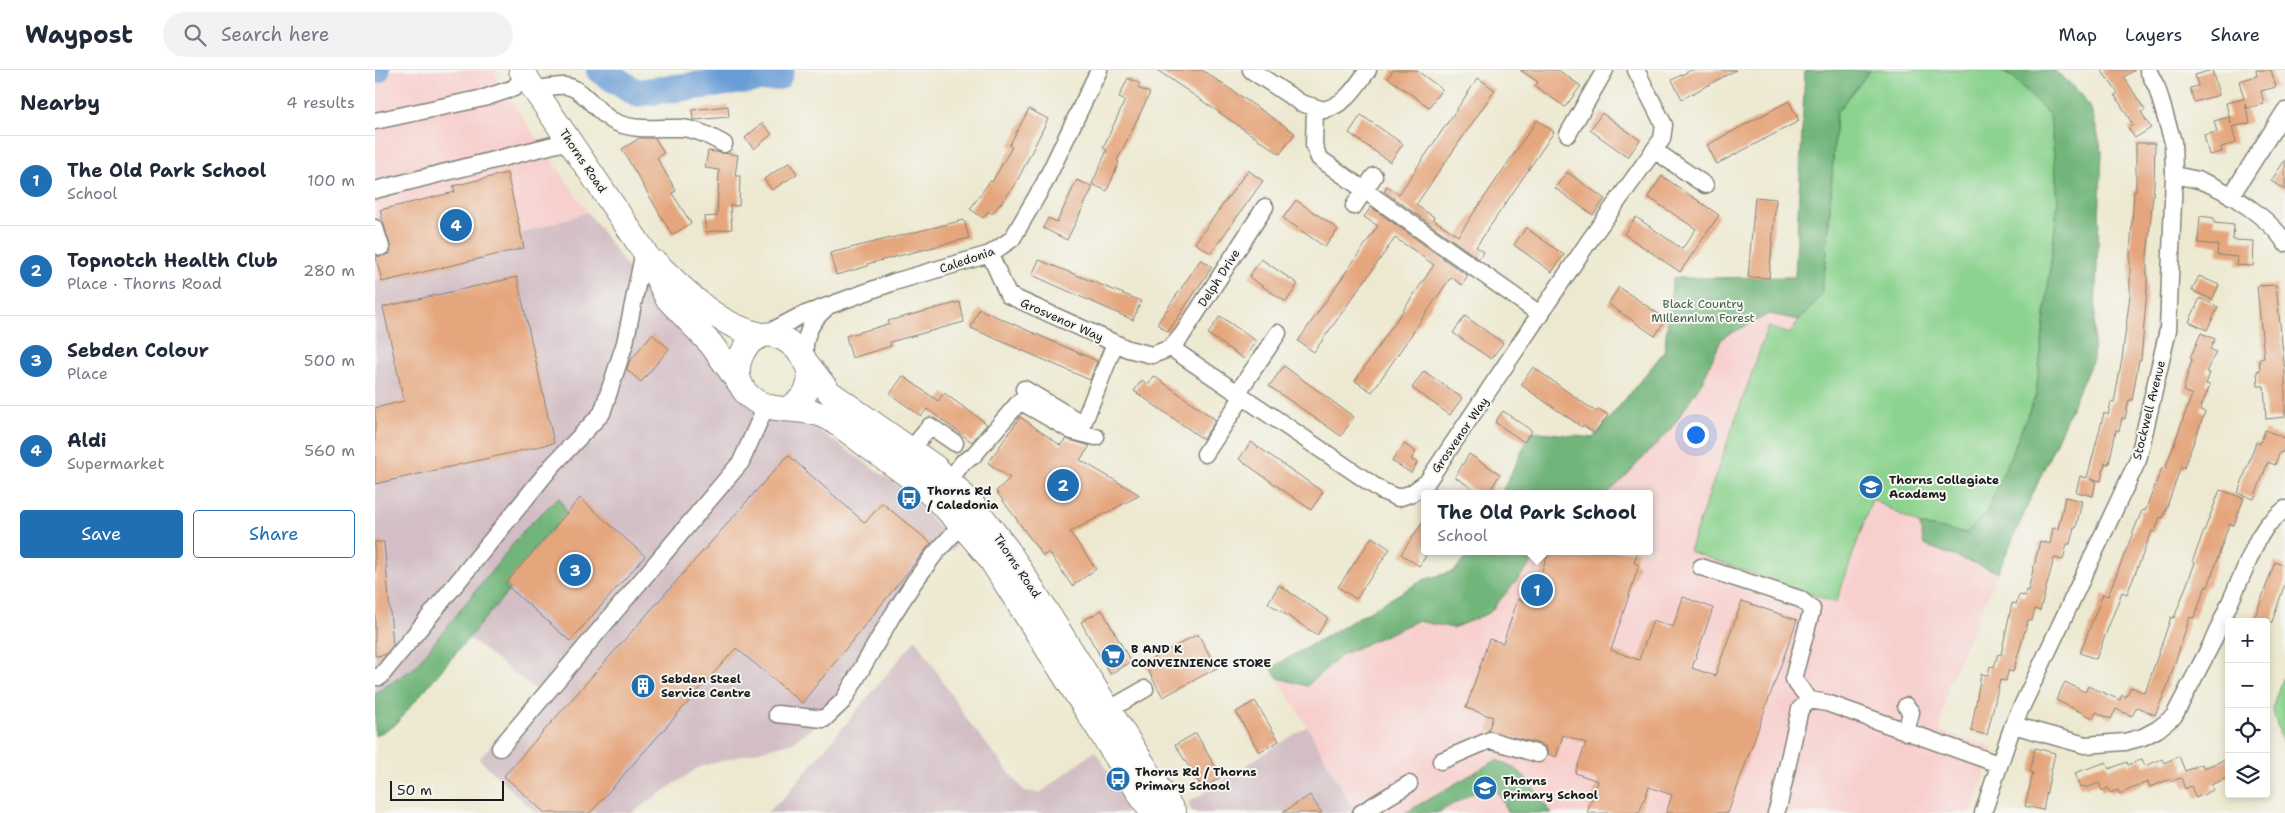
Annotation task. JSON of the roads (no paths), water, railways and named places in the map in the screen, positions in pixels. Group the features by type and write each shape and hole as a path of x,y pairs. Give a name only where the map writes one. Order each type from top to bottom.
{"highway":[{"name":"Thorns Road","path":"527,78 644,251 667,298 711,344 740,384"},
{"name":"Thorns Road","path":"644,251 712,313 729,325 745,332 763,335"},
{"path":"763,335 779,338 789,344 807,363 810,376 808,387 803,397 776,407 755,401 740,384 737,375 741,355 751,342 763,335"},
{"name":"Thorns Road","path":"807,363 829,392 911,450 943,489 962,524 989,557 1152,813"},
{"name":"Thorns Road","path":"776,407 820,414 829,418 913,478 943,489 973,505 1007,549 1174,813"}],"street":[{"name":"Caledonia","path":"763,335 800,316 825,309 894,282 991,254 1012,239 1045,182 1099,70"},
{"path":"1251,70 1301,103 1315,109 1324,110 1343,101 1352,93 1368,70"},
{"path":"1567,134 1605,70"},
{"name":"Grosvenor Way","path":"991,254 1008,296 1128,349 1152,355 1171,348 1382,491 1398,498 1412,493 1427,482 1541,316 1589,242 1662,139 1664,125 1636,70"},
{"name":"Stockwell Avenue","path":"1983,813 1998,764 2013,725 2138,460 2167,330 2174,175 2173,142 2157,88 2148,70"},
{"path":"375,121 485,98 514,88 527,78 566,86 584,95 595,108 614,122 639,128 682,128 704,134 724,144"},
{"path":"1315,109 1315,145 1319,158 1364,192 1541,316"},
{"path":"2231,196 2281,128 2285,111"},
{"path":"375,190 569,141"},
{"path":"1654,150 1705,186"},
{"path":"2174,175 2202,181 2231,196 2262,218 2280,234 2285,243"},
{"path":"1354,206 1375,176"},
{"name":"Delph Drive","path":"1171,348 1265,207"},
{"path":"375,228 381,247"},
{"path":"375,677 379,677 552,466 602,413 625,343 644,251"},
{"path":"807,363 804,349 809,330 817,316 825,309"},
{"path":"1205,454 1278,333"},
{"path":"1024,389 1083,424 1115,343"},
{"path":"943,489 963,462 973,456 1020,401 1072,431 1097,437"},
{"path":"500,748 741,462 776,407"},
{"path":"911,450 930,426 955,443"},
{"path":"2013,725 2085,745 2125,742 2143,737 2158,729 2175,716 2212,643 2258,539 2267,525 2285,509"},
{"path":"777,714 824,719 843,701 892,616 910,589 934,555 962,524"},
{"path":"1701,567 1800,600 1813,609 1793,679 1809,700 1827,703 1998,764"},
{"path":"1110,710 1145,689"},
{"path":"1776,813 1800,710 1809,700"},
{"path":"1906,706 1911,712 1906,732"},
{"path":"1441,761 1490,740 1537,754"},
{"path":"1361,813 1409,784"}],"waterway":[{"path":"600,70 636,93 778,76 780,70"}],"place":[{"name":"Aldi","path":"456,225"},
{"name":"Topnotch Health Club","path":"1063,485"},
{"name":"Thorns Collegiate Academy","path":"1871,487"},
{"name":"Thorns Rd / Caledonia","path":"909,498"},
{"name":"Sebden Colour","path":"575,570"},
{"name":"The Old Park School","path":"1537,590"},
{"name":"B AND K CONVEINIENCE STORE","path":"1113,656"},
{"name":"Sebden Steel Service Centre","path":"643,686"},
{"name":"Thorns Rd / Thorns Primary School","path":"1118,779"},
{"name":"Thorns Primary School","path":"1485,788"}],"park label":[{"name":"Black Country Millennium Forest","path":"1703,311"}]}
